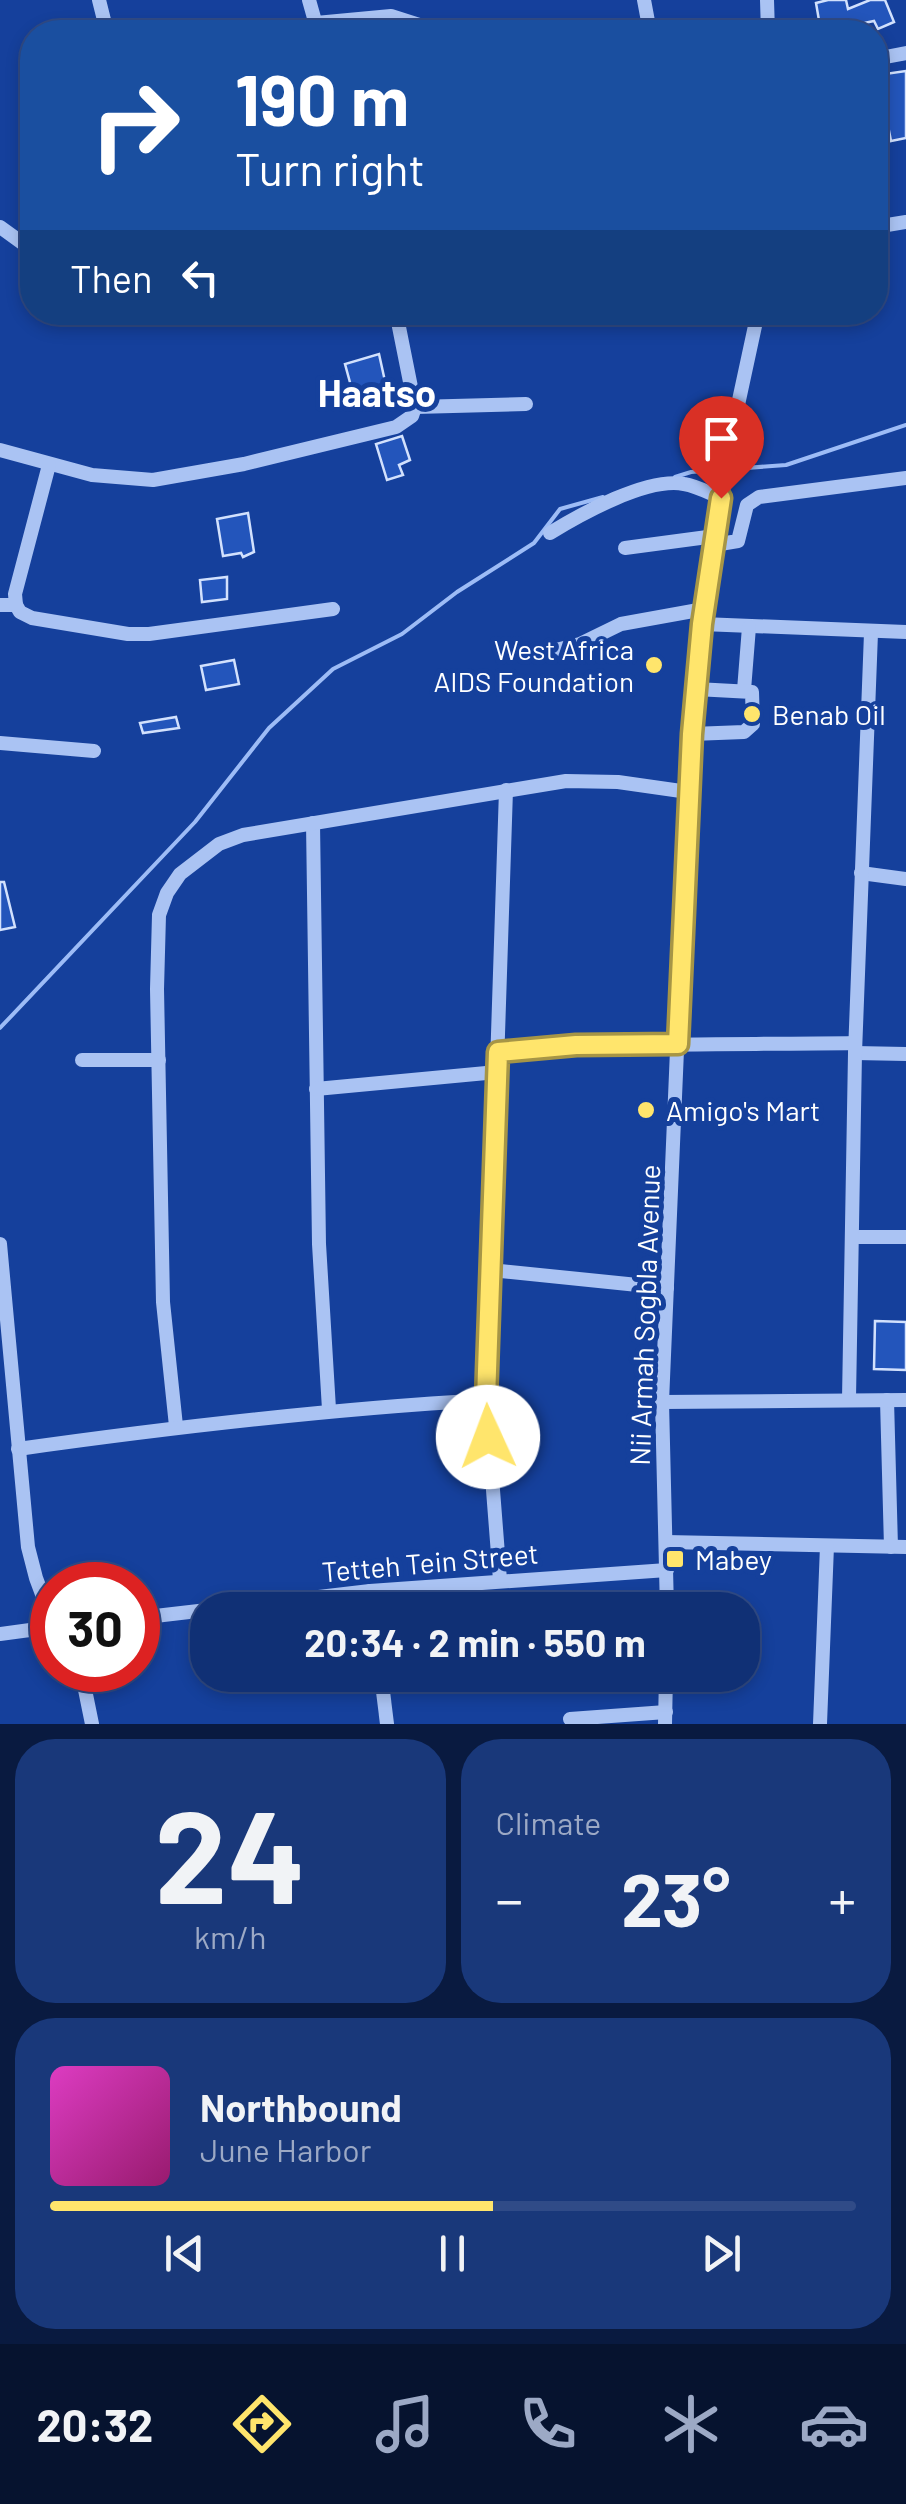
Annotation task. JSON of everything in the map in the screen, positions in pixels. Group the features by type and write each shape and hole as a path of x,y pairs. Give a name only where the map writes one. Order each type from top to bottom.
{"street":[{"path":"366,20 391,16 404,20"},
{"path":"0,450 48,465 120,479 180,478 396,426 412,416 415,407 399,325"},
{"name":"Nii Armah Sogbla Avenue","path":"667,1592 662,1402 692,734 714,540 755,325"},
{"path":"415,407 526,404"},
{"path":"48,465 15,594 8,605 20,612 32,618 128,634 333,609"},
{"path":"626,548 738,541 748,506 760,497 906,478"},
{"path":"550,533 596,504 672,483 722,491"},
{"path":"544,654 580,644 620,624 703,616 750,626 906,632"},
{"path":"744,690 750,626"},
{"path":"849,1399 855,1048 871,633"},
{"path":"692,734 750,729 755,697 744,690 696,689"},
{"path":"0,743 94,751"},
{"path":"176,1426 163,1302 159,915 180,874 219,844 243,835 506,790 566,781 618,782 688,792"},
{"path":"500,1580 486,1400 506,790"},
{"path":"313,824 319,1244 330,1409"},
{"path":"861,872 906,879"},
{"path":"498,1052 576,1045 678,1044 855,1048 906,1054"},
{"path":"82,1060 159,1060"},
{"path":"316,1088 497,1072"},
{"path":"854,1236 906,1237"},
{"path":"0,1244 32,1562"},
{"path":"491,1270 668,1288"},
{"path":"18,1449 330,1409 486,1400"},
{"path":"666,1542 898,1547 887,1400"},
{"path":"662,1402 906,1400"},
{"path":"820,1724 827,1546"},
{"name":"Tetteh Tein Street","path":"160,1615 370,1591 667,1570"},
{"path":"0,1634 30,1628"},
{"path":"85,1692 92,1724"},
{"path":"382,1692 386,1724"},
{"path":"570,1719 666,1718 666,1692"}],"building":[{"path":"846,0 848,9 870,0 885,0 894,22 819,20 816,3"},
{"path":"906,71 906,138 891,141 888,126 888,74"},
{"path":"379,354 390,404 357,408 345,364"},
{"path":"402,436 410,460 399,465 403,475 387,480 376,444"},
{"path":"248,513 254,552 243,557 241,553 223,556 217,519"},
{"path":"227,577 227,599 202,602 200,580"},
{"path":"234,660 239,684 206,690 201,666"},
{"path":"176,717 179,728 143,733 140,723"},
{"path":"0,882 4,882 15,927 0,930"},
{"path":"875,1321 906,1322 906,1370 874,1369"}],"waterway":[{"path":"675,477 691,472 786,465 906,425"},
{"path":"0,1028 195,822 269,728 333,669 402,634 457,592 534,543 560,509 603,497"}],"place":[{"name":"West Africa AIDS Foundation","path":"654,665"},
{"name":"Benab Oil","path":"752,714"},
{"name":"Amigo's Mart","path":"646,1110"},
{"name":"Mabey","path":"675,1559"}],"district":[{"name":"Haatso","path":"377,392"}],"route":[{"path":"488,1437 498,1052 576,1045 678,1044 692,734 702,624 721,498"}]}
